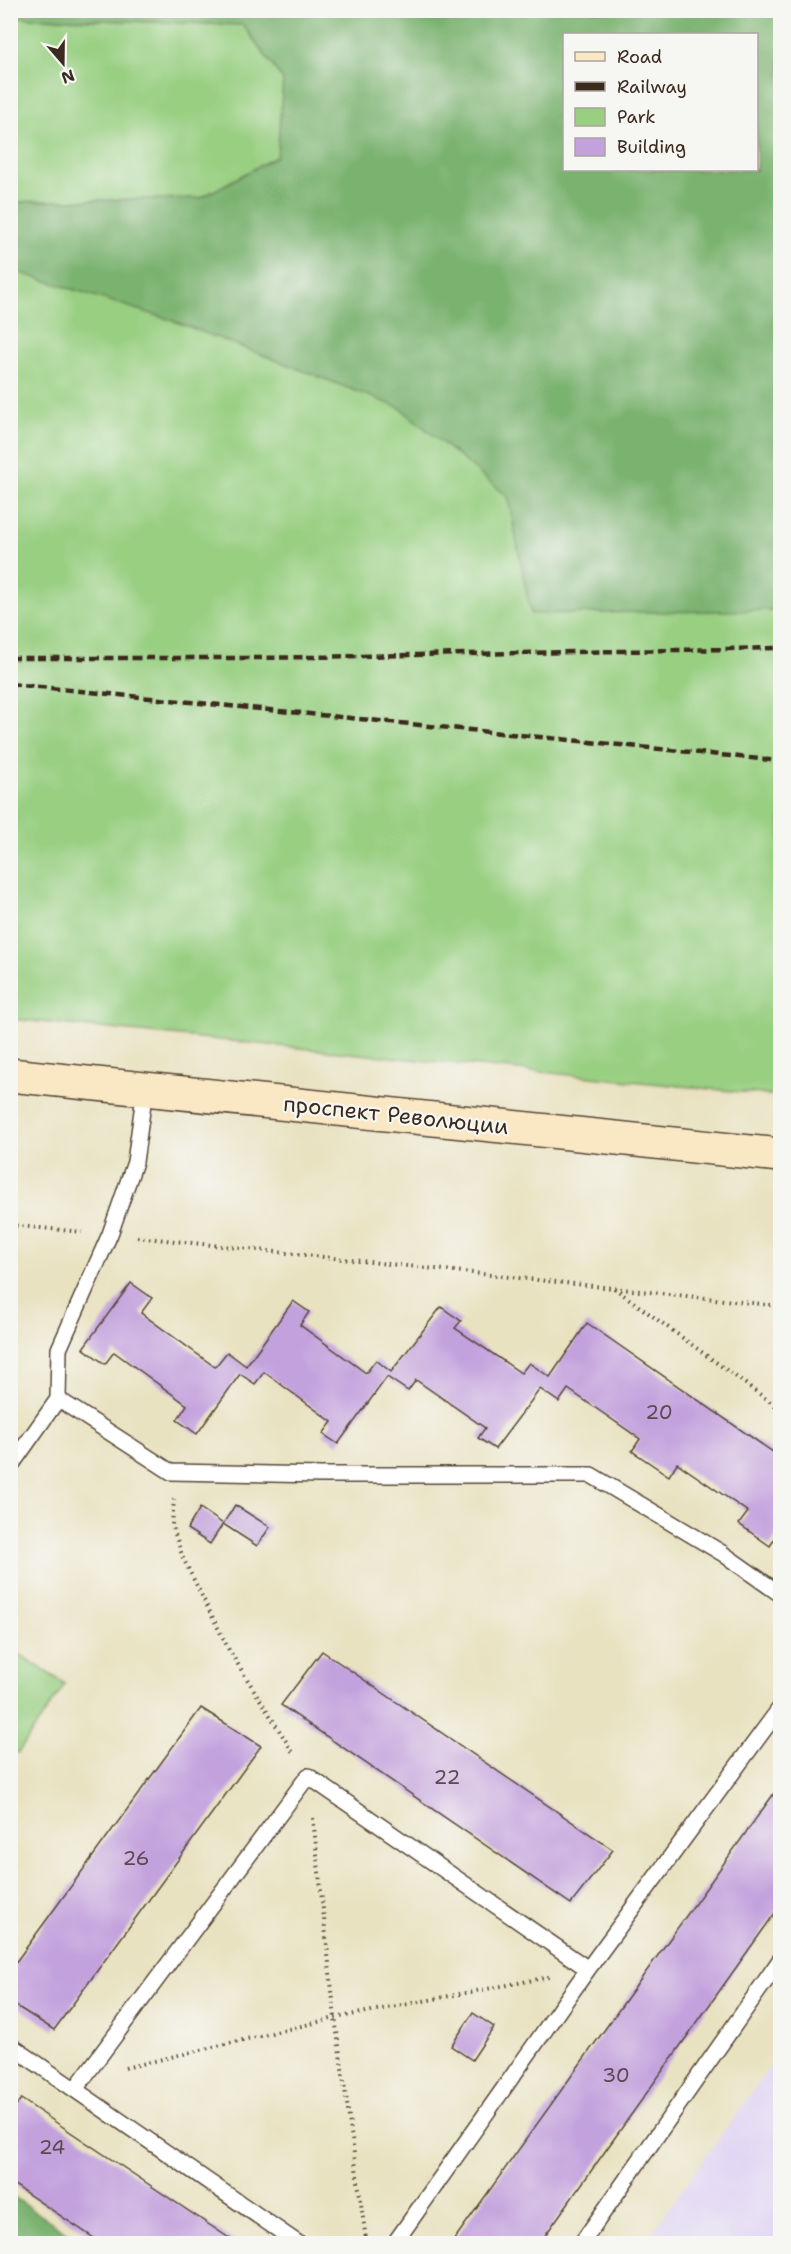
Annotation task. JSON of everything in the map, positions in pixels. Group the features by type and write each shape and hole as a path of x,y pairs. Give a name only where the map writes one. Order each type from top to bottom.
{"main road":[{"name":"проспект Революции","path":"10,1075 780,1155"}],"lane":[{"path":"10,1467 58,1399 59,1349 110,1234 135,1162 145,1089"},
{"path":"58,1399 171,1472 321,1476 591,1475 722,1553 780,1594"},
{"path":"394,2244 588,1969 780,1708"},
{"path":"79,2083 308,1776 588,1969"},
{"path":"581,2244 780,1960"},
{"path":"10,2045 79,2083 299,2244"}],"path":[{"path":"10,1225 780,1306"},
{"path":"614,1288 780,1409"},
{"path":"79,2083 335,2018 588,1969"}],"shaded area":[{"path":"780,2053 780,2243 644,2243"}],"green space":[{"path":"11,10 780,11 780,610 531,614 508,497 400,408 174,321 11,270 11,202 201,198 277,156 283,80 243,25 11,17"},
{"path":"11,17 243,25 563,171 757,171 780,190 277,156 201,198 11,202"},
{"path":"10,237 780,266 780,1096 11,1019"},
{"path":"10,1648 65,1684 18,1753 11,1748"},
{"path":"11,2195 82,2243 11,2243"}],"building":[{"path":"131,1283 152,1298 141,1313 215,1367 227,1352 246,1366 293,1301 309,1312 300,1325 366,1373 376,1360 391,1372 441,1307 461,1321 455,1328 521,1373 529,1363 550,1377 587,1323 780,1457 780,1536 778,1534 770,1546 739,1524 748,1512 677,1463 669,1476 632,1451 640,1439 568,1389 559,1402 540,1389 495,1449 478,1438 485,1428 416,1380 408,1391 387,1377 338,1444 323,1434 332,1422 264,1372 255,1384 240,1374 197,1434 177,1420 187,1405 114,1352 105,1364 83,1348"},
{"path":"235,1505 270,1527 257,1546 223,1524"},
{"path":"200,1508 223,1524 210,1544 187,1529"},
{"path":"322,1651 613,1850 571,1904 281,1705"},
{"path":"201,1708 261,1746 54,2030 10,2002 10,1970"},
{"path":"780,1785 780,1906 539,2244 451,2244"},
{"path":"473,2013 494,2027 472,2060 451,2046"},
{"path":"21,2099 238,2244 103,2244 10,2182 10,2113"}],"railway":[{"path":"10,658 258,658 780,648"},
{"path":"10,684 780,761"}]}
